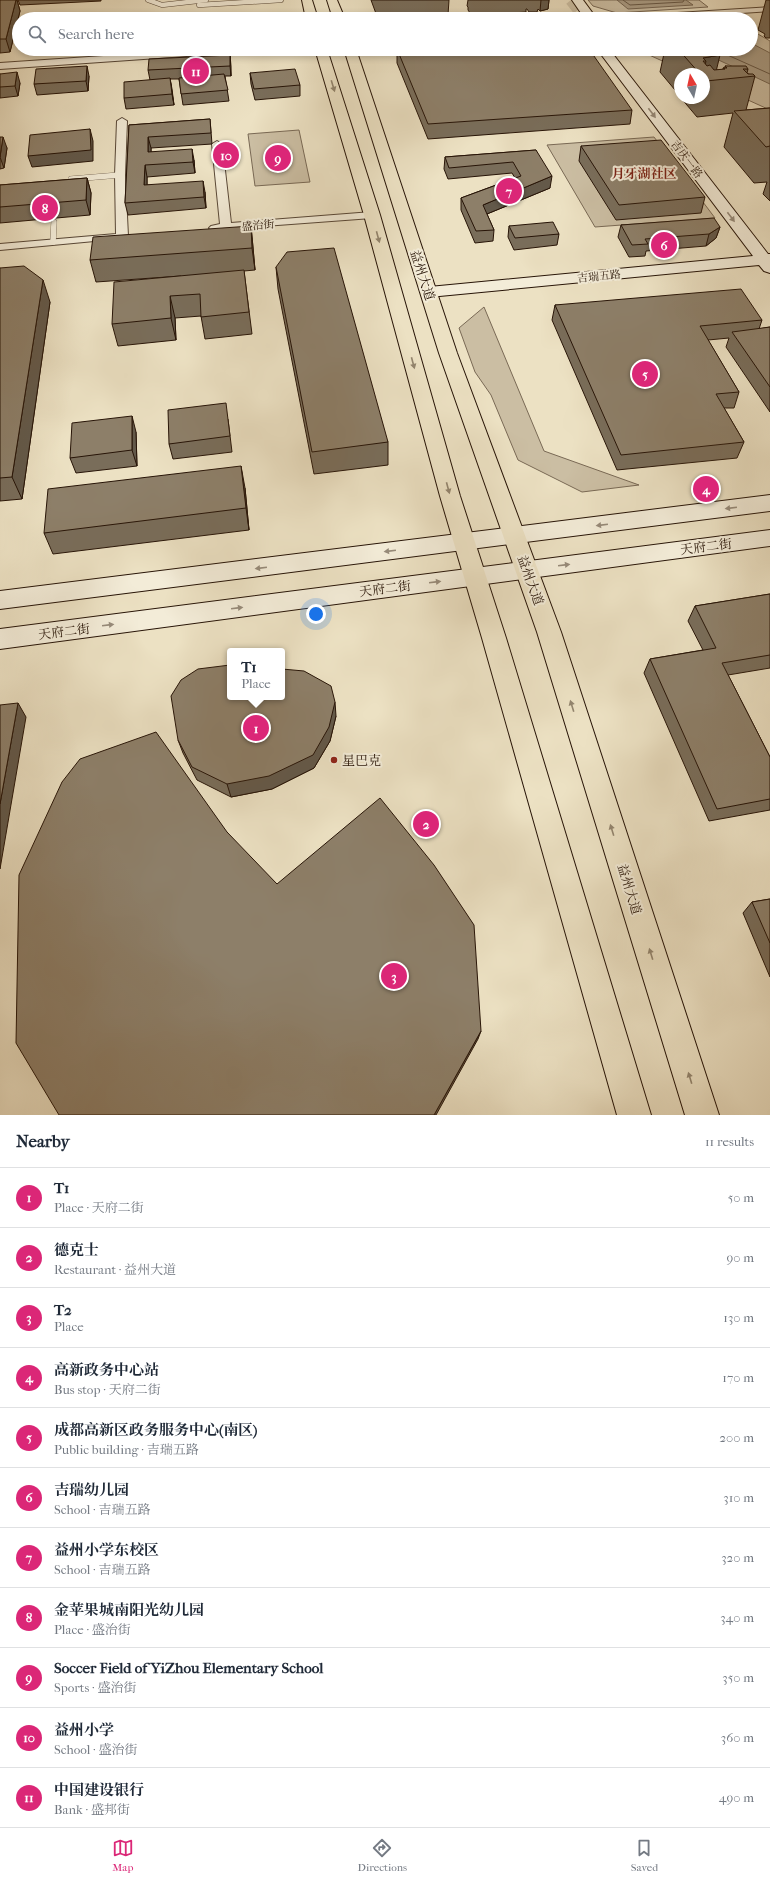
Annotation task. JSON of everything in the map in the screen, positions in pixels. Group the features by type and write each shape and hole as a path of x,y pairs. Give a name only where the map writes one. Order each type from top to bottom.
{"main road":[{"path":"307,0 310,12"},
{"path":"332,0 336,12"},
{"path":"323,56 372,215 450,496 476,576 634,1115"},
{"name":"益州大道","path":"352,56 448,353 549,632 702,1115"}],"street":[{"path":"566,0 575,12"},
{"path":"577,0 586,12"},
{"path":"713,12 770,8"},
{"path":"758,16 770,15"},
{"path":"0,62 84,56"},
{"path":"0,66 144,56"},
{"name":"吉庆一路","path":"609,56 769,260"},
{"name":"吉庆一路","path":"620,56 769,260"},
{"path":"122,121 120,175 122,236"},
{"path":"216,144 226,228"},
{"name":"盛治街","path":"203,229 372,215"},
{"path":"0,247 137,235"},
{"name":"吉瑞五路","path":"430,297 769,260"},
{"path":"0,600 770,503"},
{"name":"天府二街","path":"0,639 770,538"}],"lane":[{"path":"148,0 162,5 207,0"},
{"path":"248,0 259,0"},
{"path":"199,5 281,0"},
{"path":"68,180 120,175"},
{"path":"53,242 54,222"}],"shaded area":[{"path":"588,0 699,0 708,7 614,12 593,6"},
{"path":"758,34 770,41 770,110 710,83 710,68 678,68 651,56 758,56"},
{"path":"299,130 310,182 255,186 248,134"},
{"path":"654,137 715,218 595,227 547,145"},
{"path":"484,307 544,451 639,485 582,492 518,460 491,395 475,372 459,328"}],"water":[{"path":"617,0 686,0 693,5 628,9"},
{"path":"758,47 770,53 770,84 710,56 758,56"}],"building":[{"path":"0,0 16,0 6,39 0,39"},
{"path":"230,56 230,66 148,70 149,59"},
{"path":"400,56 594,56 632,110 428,124"},
{"path":"684,56 714,56 703,58 706,61 703,61 707,66 710,65 714,70 727,68 725,66 746,66 748,69 743,69 748,74 753,74 755,76 710,81 710,68 695,68"},
{"path":"87,66 86,81 34,84 36,69"},
{"path":"295,69 300,85 254,89 250,73"},
{"path":"17,72 15,86 0,87 0,74"},
{"path":"224,74 228,90 181,94 179,78"},
{"path":"170,78 172,94 124,98 124,82"},
{"path":"770,108 770,146 766,147 734,111"},
{"path":"210,119 211,133 148,137 148,152 192,149 193,162 145,165 144,185 203,181 204,197 125,203 129,125"},
{"path":"90,129 91,150 28,156 30,135"},
{"path":"0,137 3,137 0,157"},
{"path":"661,140 705,197 619,205 581,146"},
{"path":"536,150 552,176 483,205 494,230 476,231 461,198 521,176 513,162 449,168 445,157"},
{"path":"87,178 86,200 0,207 0,185"},
{"path":"714,218 720,227 709,234 645,239 648,244 632,245 621,225"},
{"path":"553,222 559,234 515,238 509,226"},
{"path":"251,226 252,248 90,260 93,237"},
{"path":"334,248 388,442 312,452 276,267 287,252"},
{"path":"24,266 43,280 12,477 0,478 0,268"},
{"path":"244,270 249,312 201,317 200,294 170,296 171,318 112,324 114,282"},
{"path":"741,289 762,320 700,326 739,392 716,394 744,442 621,455 555,305"},
{"path":"770,327 770,387 732,332"},
{"path":"226,403 230,436 169,444 168,410"},
{"path":"132,416 132,450 70,458 72,423"},
{"path":"241,466 246,508 44,533 48,489"},
{"path":"770,594 770,655 722,663 770,757 770,799 717,809 650,659 716,648 695,606"},
{"path":"227,665 227,700 285,700 285,669 304,671 331,686 335,702 329,727 313,755 269,776 227,784 192,767 178,740 171,696 181,680 198,669"},
{"path":"18,703 0,804 0,705"},
{"path":"156,732 227,832 277,884 380,798 434,865 474,925 481,1031 434,1115 59,1115 16,1043 19,875 62,782 80,759"},
{"path":"770,899 770,943 752,902"}],"tunnel":[{"path":"571,0 580,12"}],"place":[{"name":"中国建设银行","path":"196,71"},
{"name":"益州小学","path":"226,155"},
{"name":"Soccer Field of YiZhou Elementary School","path":"278,158"},
{"name":"益州小学东校区","path":"509,191"},
{"name":"金苹果城南阳光幼儿园","path":"45,208"},
{"name":"吉瑞幼儿园","path":"664,245"},
{"name":"成都高新区政务服务中心(南区)","path":"645,374"},
{"name":"高新政务中心站","path":"706,489"},
{"name":"T1","path":"256,728"},
{"name":"星巴克","path":"334,760"},
{"name":"德克士","path":"426,824"},
{"name":"T2","path":"394,976"}],"district":[{"name":"月牙湖社区","path":"644,173"}]}
